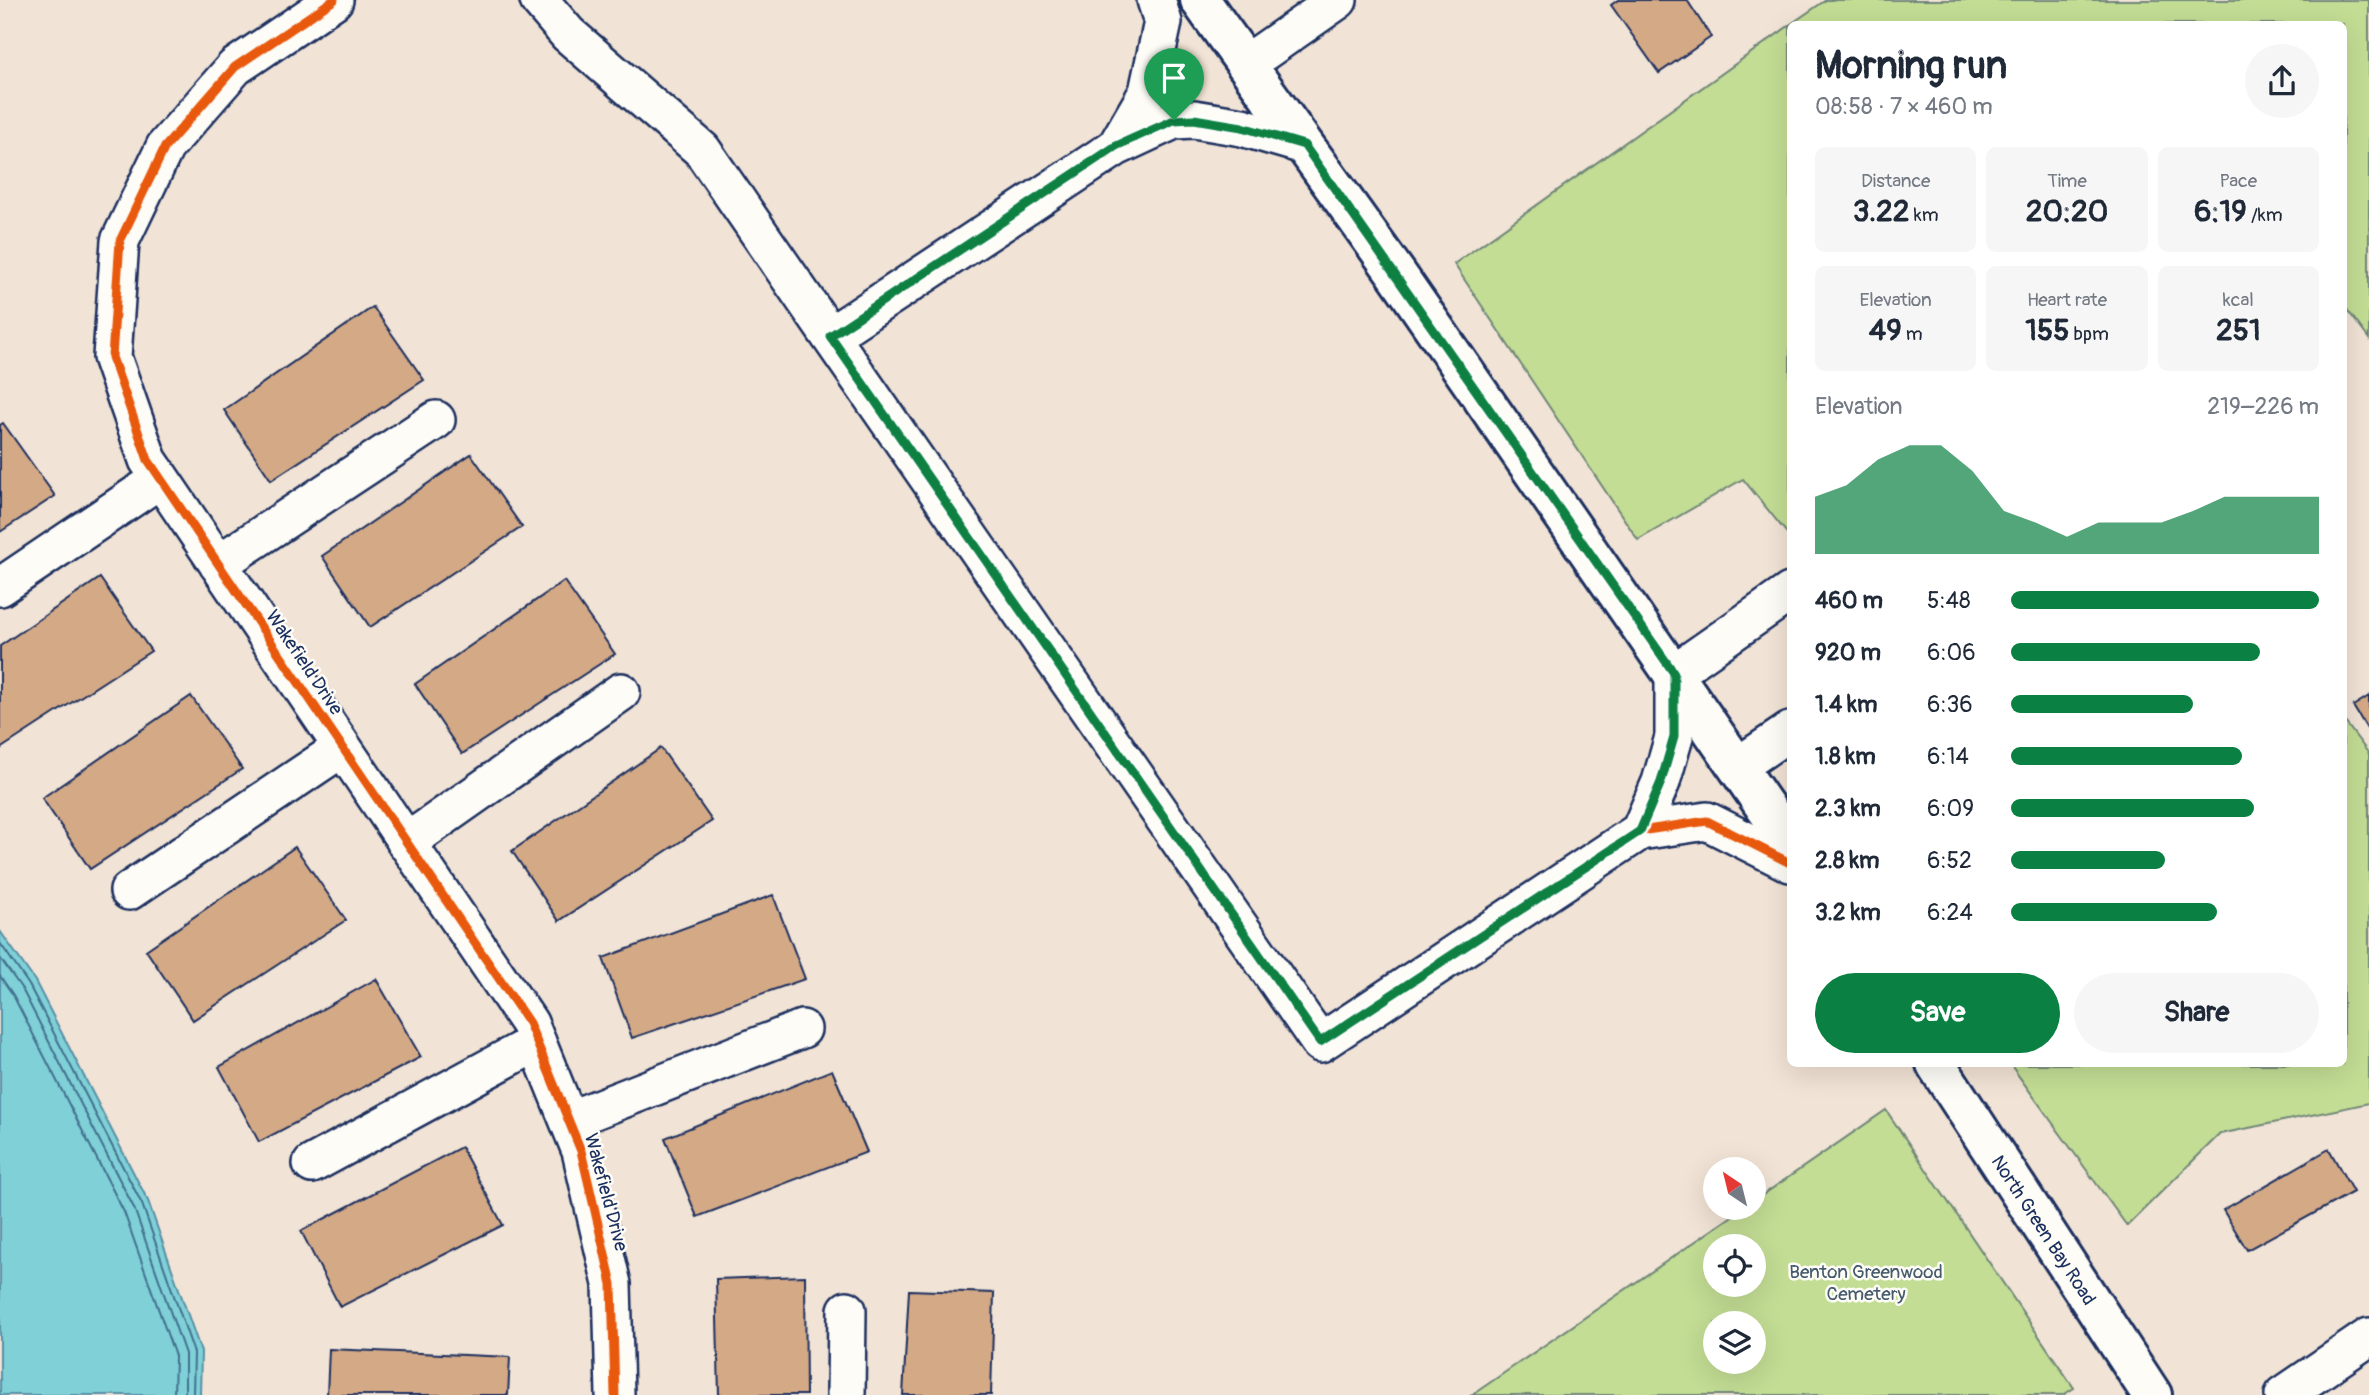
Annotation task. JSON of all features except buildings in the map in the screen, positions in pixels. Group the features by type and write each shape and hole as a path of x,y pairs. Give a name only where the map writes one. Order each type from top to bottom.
{"main road":[{"path":"1200,0 1674,673 1787,839"},
{"name":"North Green Bay Road","path":"1938,1067 2152,1395"}],"street":[{"name":"Wakefield Drive","path":"334,0 235,66 165,147 120,241 112,358 148,460 528,1023 581,1151 612,1284 615,1395"},
{"path":"539,0 568,34 702,150 1320,1042 1640,831 1707,821 1787,861"},
{"path":"1116,146 1148,93 1163,22 1156,0"},
{"path":"1246,64 1338,0"},
{"path":"830,336 1116,146 1174,120 1194,119 1242,127 1304,145"},
{"path":"218,564 436,420"},
{"path":"0,587 160,479"},
{"path":"1640,831 1661,782 1674,737 1674,673 1787,594"},
{"path":"406,843 621,692"},
{"path":"1738,766 1787,733"},
{"path":"129,891 342,748"},
{"path":"569,1121 802,1029"},
{"path":"313,1164 537,1042"},
{"path":"846,1395 847,1311"},
{"path":"2284,1395 2369,1337"}],"green space":[{"path":"1826,0 2369,0 2369,339 2347,309 2347,21 1795,21"},
{"path":"1787,27 1787,533 1743,479 1638,540 1454,264"},
{"path":"2347,724 2369,754 2369,1103 2220,1134 2127,1226 2012,1067 2347,1067"},
{"name":"Benton Greenwood Cemetery","path":"1886,1110 2074,1388 2063,1395 1472,1395 1703,1236 1703,1297 1766,1297 1766,1234 1706,1234 1727,1220 1766,1220 1766,1193"}],"water":[{"path":"0,931 35,981 148,1201 201,1352 200,1395 0,1395"}],"cycle path":[{"path":"334,0 235,67 165,147 120,241 112,357 148,460 529,1023 581,1151 612,1284 615,1395"},
{"path":"1304,145 1242,127 1194,119 1174,120 1116,147 830,336 1320,1043 1640,831 1707,821 1787,861"}],"route":[{"path":"1194,119 1242,127 1304,145 1674,673 1674,737 1661,782 1640,831 1320,1042 830,336 1116,146 1174,120 1194,119"}]}
